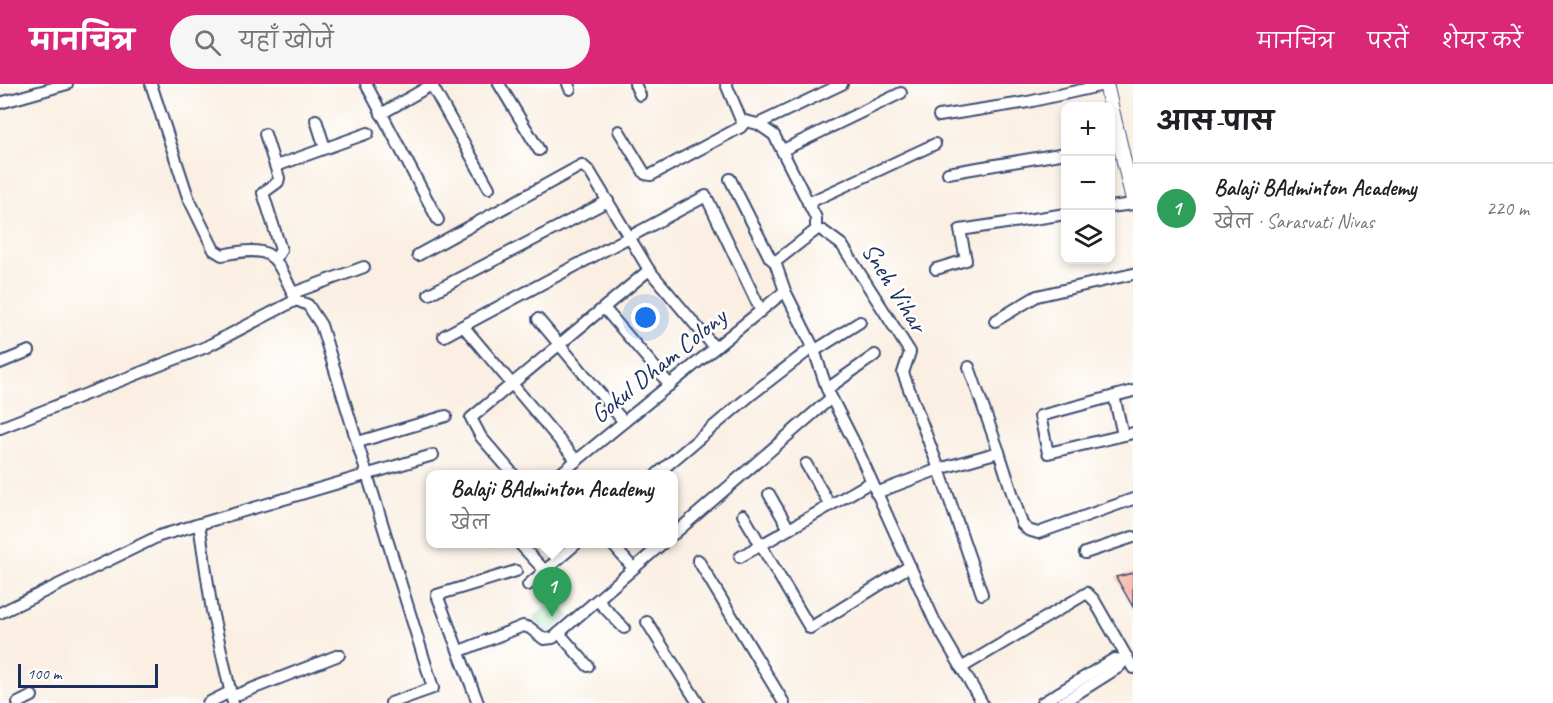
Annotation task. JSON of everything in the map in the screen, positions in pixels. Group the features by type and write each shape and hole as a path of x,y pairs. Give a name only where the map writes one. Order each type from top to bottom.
{"street":[{"path":"0,103 67,84"},
{"path":"151,84 188,197 214,250 222,255 256,249 276,258 294,297 308,305 321,325 358,442 365,474 433,688 391,703"},
{"path":"366,84 438,220"},
{"path":"381,114 432,84 489,188"},
{"path":"499,84 539,150"},
{"path":"635,84 640,95"},
{"path":"726,84 741,120 758,124 774,135 816,218 816,230 776,262"},
{"path":"758,124 843,84"},
{"path":"939,116 1028,102 1107,84 1109,102"},
{"path":"783,150 901,93"},
{"path":"316,120 325,148"},
{"path":"619,131 645,174 651,175 741,127 745,122"},
{"path":"276,166 368,133"},
{"path":"265,134 279,181 263,193 281,250 276,258"},
{"path":"1115,143 1131,185 1133,202 1115,206"},
{"path":"808,203 935,144"},
{"path":"948,173 1061,154"},
{"path":"418,255 576,166 587,167 649,270 715,348"},
{"path":"730,179 770,258 776,262 785,291 813,349 829,394 935,622 982,703"},
{"path":"444,336 706,196 761,310"},
{"path":"429,294 608,201"},
{"path":"936,269 966,260 960,230 1061,215"},
{"name":"Sneh Vihar","path":"824,231 842,245 910,352 903,373 939,469"},
{"path":"0,428 206,347 294,297 364,267"},
{"path":"510,470 481,437 471,418 649,270"},
{"path":"995,321 1037,296 1133,273"},
{"name":"Gokul Dham Colony","path":"565,470 785,291"},
{"path":"604,308 670,385"},
{"path":"538,319 624,422"},
{"path":"662,470 752,394 813,349 860,322"},
{"path":"463,326 577,461"},
{"path":"0,363 29,351"},
{"path":"678,530 875,355"},
{"path":"969,367 1022,524 1028,530 1038,533 1133,499"},
{"path":"1114,396 1128,434 1048,453 1040,416 1114,396 1133,391"},
{"path":"358,442 446,416"},
{"path":"876,493 939,469 999,452"},
{"path":"0,613 159,536 433,455"},
{"path":"806,464 830,505"},
{"path":"939,469 982,594"},
{"path":"740,557 871,482"},
{"path":"769,494 789,529"},
{"path":"743,515 810,628 910,567"},
{"path":"199,524 212,611 231,697"},
{"path":"1085,553 1133,537"},
{"path":"524,548 544,570"},
{"path":"528,585 570,548"},
{"path":"616,548 633,568"},
{"path":"460,651 523,626 548,640 656,548"},
{"path":"698,560 784,703"},
{"path":"478,703 437,595 516,571"},
{"path":"961,668 1087,593 1094,600 1133,668"},
{"path":"597,600 624,628"},
{"path":"647,622 698,703"},
{"path":"559,633 588,666"},
{"path":"208,703 231,697 339,655"},
{"path":"1042,703 1114,659 1127,657"},
{"path":"1062,703 1119,667 1127,657"},
{"path":"18,703 32,696"}],"green space":[{"path":"556,599 569,616 548,633 534,618"}],"building":[{"path":"1133,573 1133,607 1116,577"}],"place":[{"name":"Balaji BAdminton Academy","path":"552,617"}]}
